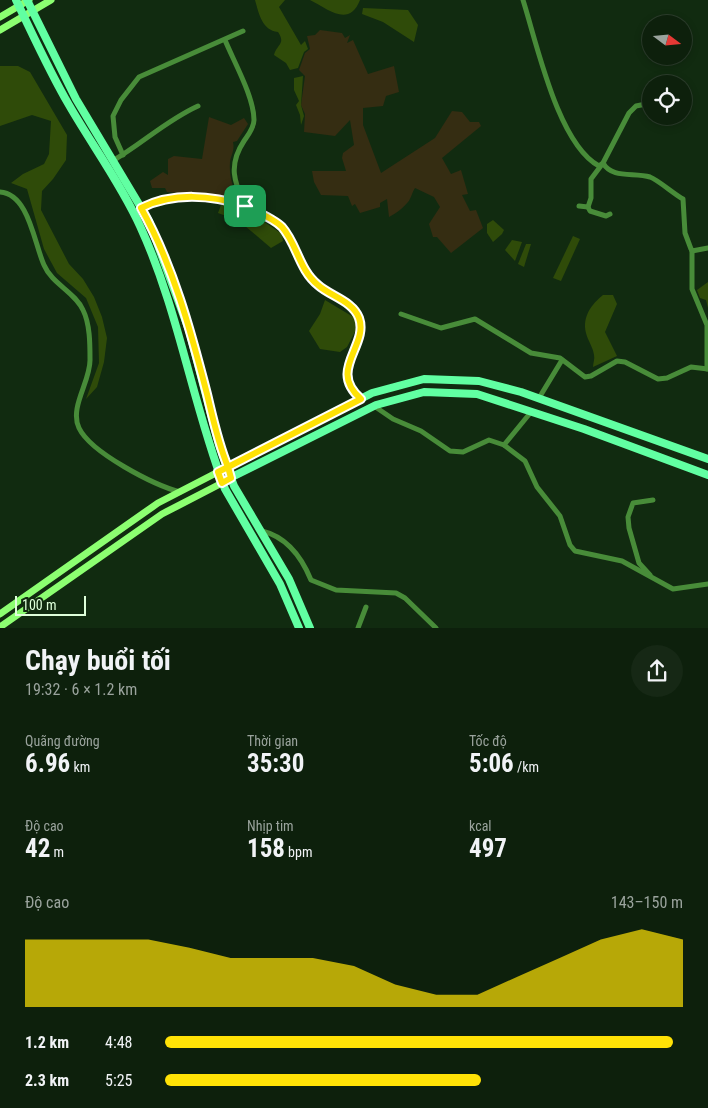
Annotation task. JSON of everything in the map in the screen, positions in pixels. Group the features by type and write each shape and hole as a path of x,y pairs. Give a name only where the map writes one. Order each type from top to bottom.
{"main road":[{"path":"0,17 18,3 28,0 76,99 141,208 169,272 189,330 219,445 231,478 289,579 310,628"},
{"path":"0,30 51,0"},
{"path":"18,3 68,104 140,225 179,332 209,449 222,483 280,584 298,627"},
{"path":"0,614 158,503 372,393 424,380 479,381 539,398 708,459"},
{"path":"0,627 162,514 374,406 424,392 476,394 708,475"},
{"path":"22,599 28,608"}],"street":[{"path":"523,0 558,111 574,142 585,158 599,166 603,163"},
{"path":"123,155 115,138 113,116 121,100 139,77 243,31"},
{"path":"225,40 245,87 253,116 253,127 239,149 233,168 234,181 245,206"},
{"path":"588,207 591,198 591,179 603,163 632,110 642,104"},
{"path":"114,160 175,116 198,106"},
{"path":"401,314 422,324 441,328 475,319 531,353 562,360 587,377 617,361 625,362 658,379 667,378 692,367 708,369 707,325 692,289 692,250 685,233 683,200 653,179 643,175 617,173 607,170 603,163"},
{"path":"0,192 14,197 23,205 46,268 78,301 86,317 90,365 76,418 82,433 122,465 144,478 180,492"},
{"path":"141,208 169,198 210,198 245,206 279,225 286,233 308,276 324,290 350,305 357,313 360,330 347,371 350,384 361,399"},
{"path":"579,206 588,207 590,211 606,216 610,214"},
{"path":"692,250 708,248"},
{"path":"539,398 562,360"},
{"path":"374,406 450,451 463,452 485,440 504,445 528,464 537,487 560,516 570,545 575,551 622,561 665,586 678,589 708,584"},
{"path":"504,445 531,412"},
{"path":"653,500 635,502 628,518 639,563 653,579"},
{"path":"262,531 271,533 284,541 302,563 311,580 336,590 396,593 405,598 436,628"},
{"path":"358,628 366,607"},
{"path":"298,627 306,619"}],"shaded area":[{"path":"255,0 285,0 279,7 301,45 305,41 308,49 304,52 298,68 290,70 286,63 274,55 281,42 280,36 278,32 265,25"},
{"path":"310,0 360,0 350,13 344,15 331,11"},
{"path":"363,8 408,10 418,25 414,42 383,22 362,14"},
{"path":"320,30 342,33 345,38 350,35 347,43 353,40 368,74 394,66 399,92 386,96 383,106 363,108 363,125 381,173 435,138 452,111 462,112 470,122 479,122 481,126 442,158 451,174 461,170 468,194 462,195 470,211 476,210 483,228 451,253 437,237 433,237 429,224 440,207 434,197 415,188 406,204 389,217 387,199 380,203 380,207 360,213 355,204 352,206 348,196 321,195 314,182 312,171 346,171 342,158 343,153 354,145 350,120 335,136 304,132 305,114 301,105 305,76 299,70 305,53 310,49 307,36 315,35"},
{"path":"0,66 18,66 30,72 67,135 66,160 42,191 41,210 69,264 83,279 94,297 102,317 107,338 104,362 97,387 86,399 99,363 98,327 86,298 57,273 44,249 27,189 11,183 23,174 44,164 49,154 51,121 32,115 0,126"},
{"path":"303,76 301,105 304,116 301,125 296,105 299,101 294,90 294,78"},
{"path":"209,117 231,125 244,118 248,124 237,141 233,142 230,162 231,180 238,197 167,192 165,188 152,188 150,181 163,172 168,175 168,159 174,156 202,159"},
{"path":"221,205 241,208 237,220 218,213"},
{"path":"251,213 282,234 283,241 271,248 245,226"},
{"path":"493,220 504,230 493,242 487,233 487,224"},
{"path":"573,236 580,239 561,281 553,278"},
{"path":"512,240 522,242 515,261 505,250"},
{"path":"526,244 531,244 524,267 518,264"},
{"path":"708,282 708,308 706,300 700,298 697,290"},
{"path":"603,295 613,295 617,304 605,332 617,356 593,367 593,349 586,333 585,321 592,306"},
{"path":"325,300 355,318 358,326 347,347 340,352 320,349 309,331 320,314"}],"route":[{"path":"245,206 210,198 191,197 169,198 153,202 141,208 149,222 169,272 189,330 219,445 228,467 218,472 222,483 231,478 228,467 361,399 354,392 347,371 350,357 359,336 360,323 357,313 350,305 324,290 308,276 283,228 245,206"}]}
